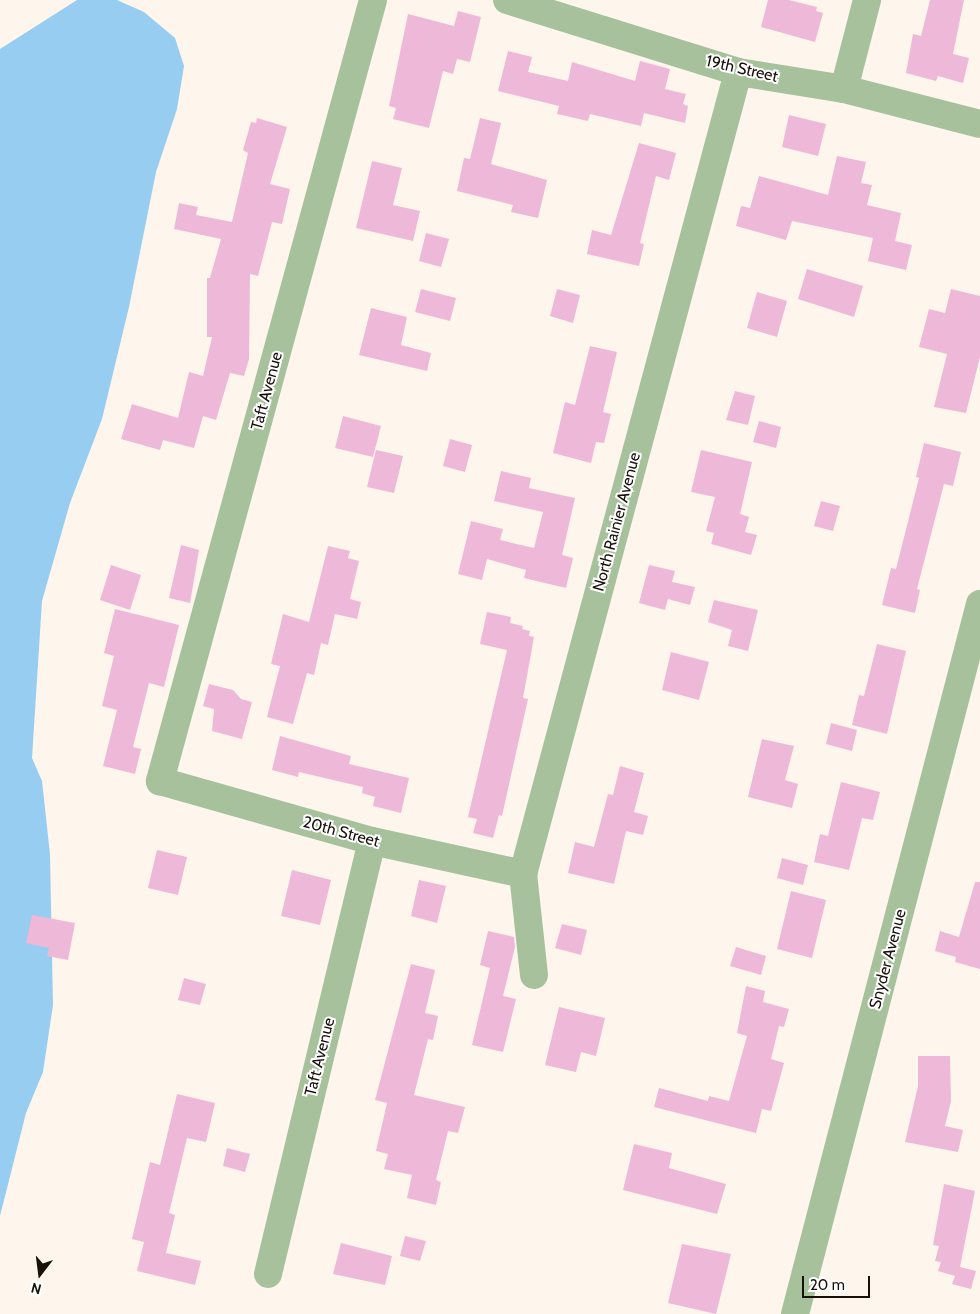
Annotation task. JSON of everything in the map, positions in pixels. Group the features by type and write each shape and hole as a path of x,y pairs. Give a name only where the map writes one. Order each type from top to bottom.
{"street":[{"name":"Taft Avenue","path":"160,781 373,0"},
{"path":"844,89 867,0"},
{"name":"19th Street","path":"513,1 738,72 844,89 980,124"},
{"name":"North Rainier Avenue","path":"534,975 523,874 738,72"},
{"name":"Snyder Avenue","path":"795,1314 980,604"},
{"name":"20th Street","path":"160,781 372,841 523,874"},
{"name":"Taft Avenue","path":"268,1274 372,841"}],"water":[{"path":"77,0 117,0 144,12 175,38 184,66 177,109 156,172 129,307 102,419 70,503 42,601 32,758 42,781 50,854 53,1005 43,1072 26,1113 0,1216 0,49"}],"building":[{"path":"768,0 789,0 817,7 816,11 823,13 815,42 761,27"},
{"path":"930,0 964,0 953,54 969,58 963,83 938,76 936,81 906,73 913,34 921,36"},
{"path":"458,11 481,17 470,62 457,59 453,74 443,71 429,128 393,119 396,108 389,106 408,14 454,26"},
{"path":"508,51 532,57 528,72 568,81 572,62 635,81 640,61 670,69 665,89 686,94 683,104 688,106 685,123 644,113 641,126 590,114 588,121 557,114 559,106 498,91"},
{"path":"789,115 826,124 818,156 782,147"},
{"path":"257,118 287,127 270,184 290,189 282,224 272,222 258,276 250,274 249,359 244,376 230,373 216,420 203,416 194,448 163,440 160,450 121,439 132,404 178,418 189,372 203,376 212,337 207,337 207,278 210,278 221,239 174,229 179,203 198,207 196,215 232,222 248,153 243,150 251,122 256,123"},
{"path":"480,118 501,123 491,164 547,180 538,218 511,212 513,205 457,191 464,158 470,159"},
{"path":"639,143 676,153 669,180 656,176 640,243 644,244 639,266 587,254 592,230 611,235"},
{"path":"837,156 866,162 861,183 872,185 867,205 901,213 895,241 912,245 906,270 868,261 873,238 792,221 786,240 736,226 741,206 750,208 759,176 828,195"},
{"path":"372,161 402,168 393,205 420,211 413,241 356,228"},
{"path":"426,233 449,239 441,267 419,261"},
{"path":"807,269 863,286 854,317 798,299"},
{"path":"421,289 456,298 450,321 415,312"},
{"path":"557,289 580,295 573,323 550,316"},
{"path":"951,289 980,296 980,357 966,413 934,407 947,354 919,347 929,309 945,313"},
{"path":"757,292 787,301 777,337 747,328"},
{"path":"371,308 407,317 401,345 431,353 427,371 359,355"},
{"path":"590,346 617,352 603,412 611,414 604,443 596,442 591,463 553,453 565,402 575,405"},
{"path":"735,391 755,396 748,425 726,420"},
{"path":"343,416 381,426 373,457 335,448"},
{"path":"759,421 781,427 776,448 753,442"},
{"path":"450,439 472,445 465,472 443,466"},
{"path":"924,443 961,452 953,486 944,484 917,589 920,590 915,613 882,605 891,568 896,569 919,478 916,477"},
{"path":"376,450 403,456 394,493 367,487"},
{"path":"701,450 752,462 740,514 749,517 745,532 757,535 751,555 711,544 714,533 706,531 715,497 691,492"},
{"path":"501,471 531,478 529,488 575,498 562,555 573,558 566,588 524,578 526,570 487,559 482,580 458,574 471,521 503,529 500,540 534,548 543,512 494,501"},
{"path":"821,501 840,506 833,531 814,526"},
{"path":"181,545 199,550 190,603 169,598"},
{"path":"328,546 350,551 348,558 359,561 350,599 361,602 357,619 335,614 328,645 321,643 314,675 307,673 293,724 267,717 280,666 271,664 283,614 309,622"},
{"path":"111,565 141,575 130,610 100,600"},
{"path":"649,565 675,571 672,582 695,587 690,605 668,599 665,610 639,603"},
{"path":"714,600 758,610 748,651 728,646 732,630 708,622"},
{"path":"115,609 179,625 164,687 149,683 133,747 141,749 135,774 103,766 117,710 102,706 114,656 104,653"},
{"path":"487,612 511,617 510,623 523,626 522,629 530,631 529,636 534,637 523,698 528,699 502,816 499,815 493,838 473,833 477,819 468,817 507,650 480,644"},
{"path":"877,644 906,651 887,734 852,725 859,695 864,696"},
{"path":"671,652 709,662 699,700 662,690"},
{"path":"209,684 233,690 241,699 252,702 242,739 212,731 214,709 203,706"},
{"path":"831,723 857,730 852,751 826,744"},
{"path":"280,736 351,756 349,764 409,778 401,813 373,806 375,797 362,793 363,787 299,772 298,777 272,770"},
{"path":"762,739 794,746 785,780 798,784 792,808 748,797"},
{"path":"620,766 644,773 634,812 648,816 643,835 626,831 614,884 568,873 575,842 594,847 608,794 613,795"},
{"path":"841,782 880,792 873,820 862,818 849,870 814,862 820,834 828,836"},
{"path":"157,850 187,857 178,895 148,888"},
{"path":"782,858 808,865 803,885 777,878"},
{"path":"292,870 331,880 320,925 281,916"},
{"path":"419,880 446,886 437,923 411,916"},
{"path":"975,882 980,882 980,969 955,962 956,957 935,951 940,931 959,937"},
{"path":"791,891 826,900 812,958 777,949"},
{"path":"32,915 75,923 68,960 47,956 49,948 26,943"},
{"path":"562,924 587,930 581,955 555,948"},
{"path":"488,931 514,937 515,947 503,996 516,999 503,1052 472,1045 490,968 480,965"},
{"path":"736,947 766,956 761,975 730,966"},
{"path":"411,964 435,970 425,1013 438,1016 433,1040 428,1039 414,1095 465,1107 458,1133 448,1131 436,1180 441,1182 436,1205 407,1198 412,1175 384,1169 388,1154 376,1151 387,1103 375,1100"},
{"path":"184,978 206,984 200,1005 178,1000"},
{"path":"746,986 765,991 763,1002 789,1009 784,1027 779,1026 771,1059 784,1063 771,1111 762,1109 756,1133 654,1107 659,1088 708,1101 709,1096 729,1101 747,1036 737,1033"},
{"path":"559,1007 605,1018 596,1056 581,1052 576,1072 545,1065"},
{"path":"918,1056 950,1056 951,1101 945,1126 963,1130 958,1152 905,1142 918,1086"},
{"path":"177,1094 215,1103 206,1142 187,1138 169,1213 175,1215 166,1253 201,1261 195,1285 137,1271 144,1242 132,1239 150,1162 160,1165"},
{"path":"634,1144 672,1153 669,1168 726,1184 717,1214 623,1190"},
{"path":"227,1148 250,1154 245,1172 223,1166"},
{"path":"944,1184 975,1191 960,1267 976,1271 971,1289 952,1284 955,1276 938,1271 941,1262 935,1261 939,1246 933,1245"},
{"path":"405,1236 426,1241 420,1261 400,1256"},
{"path":"341,1243 392,1256 385,1285 333,1274"},
{"path":"682,1244 731,1254 716,1314 668,1303"}]}
